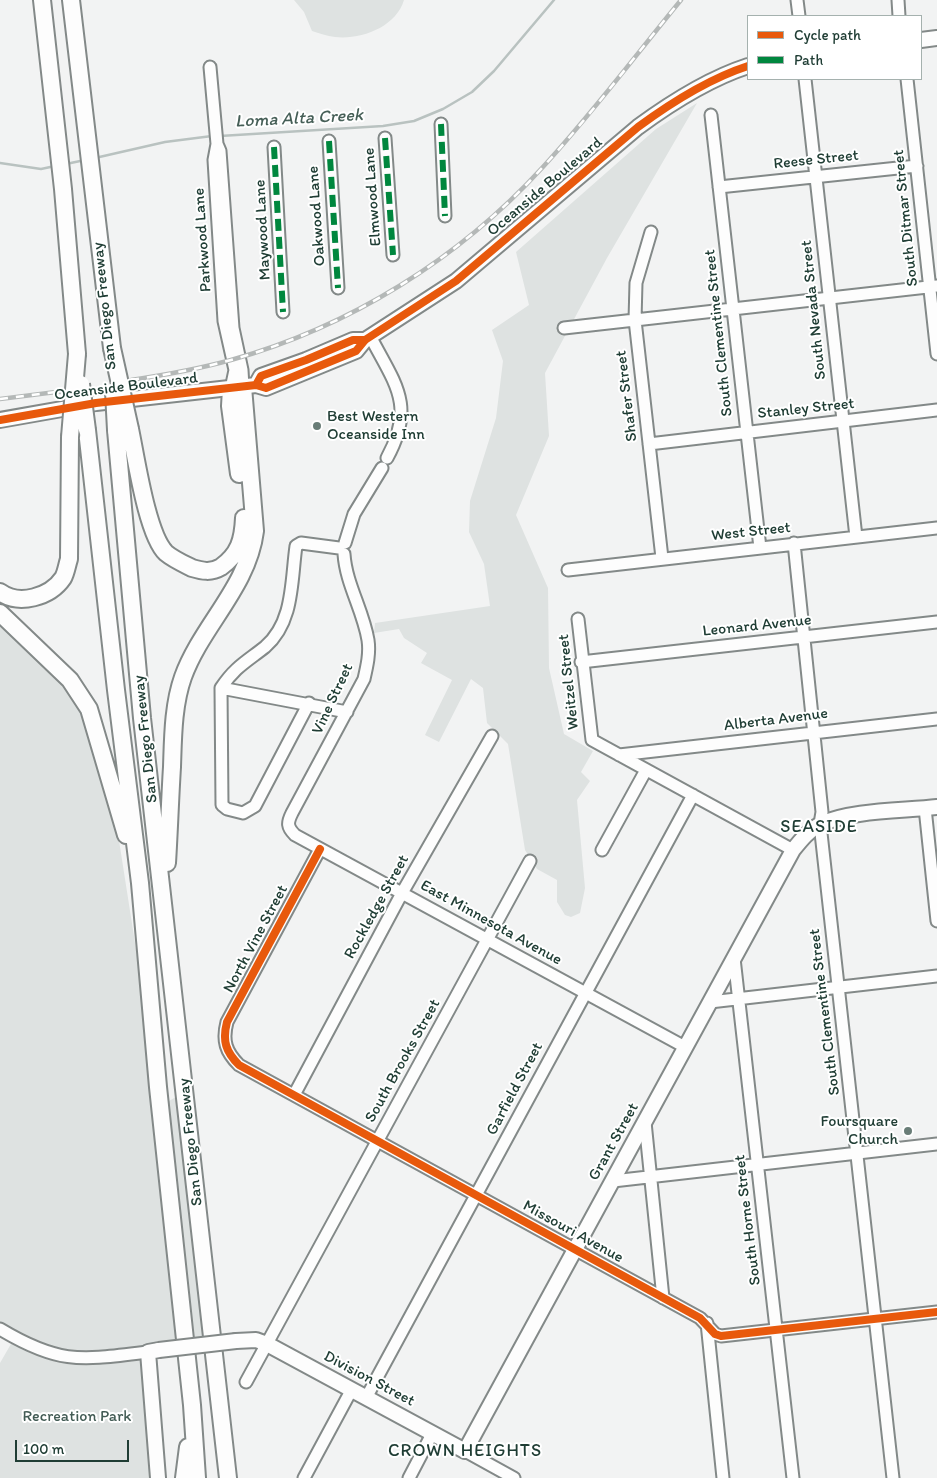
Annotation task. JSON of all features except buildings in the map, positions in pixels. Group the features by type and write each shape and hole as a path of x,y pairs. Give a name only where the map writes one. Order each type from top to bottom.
{"highway":[{"name":"San Diego Freeway","path":"42,0 58,134 77,354 114,681 140,883 158,1087 192,1405 197,1478"},
{"name":"San Diego Freeway","path":"71,0 85,132 123,430 142,718 228,1478"},
{"path":"0,592 4,595 26,599 45,594 63,578 69,559 70,437 77,354"},
{"path":"123,430 153,531 165,552 186,565 204,572 218,568 234,557 244,537 244,511 230,406 243,387"},
{"path":"165,912 173,741 183,678 192,656 246,568 253,547 255,531 243,387"},
{"path":"0,613 70,680 89,708 140,883"},
{"path":"184,1478 192,1405"}],"main road":[{"path":"922,40 937,38"},
{"name":"Oceanside Boulevard","path":"0,420 96,403 243,387 261,376 353,340 368,338 456,281 638,126 668,105 727,73 747,66"},
{"path":"820,824 839,818 931,808"},
{"name":"Grant Street","path":"465,1451 793,850 803,837 820,824"},
{"name":"Division Street","path":"153,1351 256,1340 267,1344 465,1451"},
{"path":"153,1351 158,1478"}],"street":[{"path":"797,0 799,15"},
{"path":"898,0 899,15"},
{"name":"Parkwood Lane","path":"210,67 216,132 214,160 229,331 235,370 243,387"},
{"name":"South Nevada Street","path":"805,80 856,537"},
{"name":"South Ditmar Street","path":"906,80 933,286 937,354"},
{"name":"South Clementine Street","path":"711,115 760,548"},
{"path":"441,124 445,216"},
{"name":"Elmwood Lane","path":"385,138 393,255"},
{"name":"Oakwood Lane","path":"329,141 338,288"},
{"name":"Maywood Lane","path":"274,147 284,312"},
{"name":"Reese Street","path":"719,187 917,166"},
{"name":"Shafer Street","path":"651,232 636,282 635,320 662,558"},
{"path":"564,328 933,286"},
{"name":"Vine Street","path":"288,822 348,712 364,679 368,659 369,641 347,576 343,548 354,514 382,468 380,460 387,458 401,428 403,410 398,389 368,338"},
{"name":"Stanley Street","path":"649,444 937,410"},
{"name":"West Street","path":"568,570 937,528"},
{"path":"308,704 255,806 243,813 227,809 222,805 221,688 231,672 269,643 286,616 296,546 302,543 343,548"},
{"name":"South Clementine Street","path":"794,543 822,812 820,824 877,1320 893,1478"},
{"name":"Weitzel Street","path":"578,619 581,662 592,740 619,755"},
{"name":"Leonard Avenue","path":"581,662 937,622"},
{"path":"221,688 348,712"},
{"name":"Alberta Avenue","path":"619,755 937,719"},
{"name":"Rockledge Street","path":"294,1095 402,893 492,736"},
{"path":"619,755 793,850"},
{"path":"602,850 646,770"},
{"name":"Garfield Street","path":"366,1398 693,796"},
{"path":"931,808 937,921"},
{"name":"East Minnesota Avenue","path":"288,822 289,828 294,835 685,1047"},
{"name":"North Vine Street","path":"224,1044 227,1022 320,849"},
{"name":"South Brooks Street","path":"246,1382 530,861"},
{"name":"South Horne Street","path":"734,958 793,1478"},
{"path":"710,1002 937,976"},
{"name":"Missouri Avenue","path":"224,1044 231,1057 239,1065 663,1298 706,1323 715,1334 721,1336 777,1331 937,1312"},
{"path":"645,1122 663,1298"},
{"path":"613,1181 937,1144"},
{"path":"706,1323 723,1478"},
{"path":"0,1329 28,1344 59,1356 92,1359 153,1351"},
{"path":"304,1478 352,1390"},
{"path":"409,1478 432,1434"},
{"name":"Division Street","path":"465,1451 514,1478"}],"green space":[{"path":"294,0 404,0 394,18 376,30 356,36 332,37 312,31 304,12"},
{"path":"697,103 607,258 545,373 549,436 516,515 548,588 549,668 564,734 593,751 581,772 590,781 577,800 585,888 580,913 571,917 565,915 557,902 557,880 537,869 525,850 508,744 487,723 483,688 471,679 439,742 425,735 452,680 421,663 427,653 404,638 399,629 374,633 375,623 490,606 484,564 469,532 470,501 496,418 503,361 492,330 529,305 516,252 656,129"},
{"name":"Recreation Park","path":"0,619 75,687 113,802 160,1103 169,1101 188,1090 214,1341 154,1351 158,1478 0,1478 0,1363 15,1337 0,1329"}],"waterway":[{"name":"Loma Alta Creek","path":"220,136 383,126 414,121 443,109 472,92 494,71 554,0"},
{"name":"Loma Alta Creek","path":"95,158 165,142 212,136"},
{"name":"Loma Alta Creek","path":"66,164 85,160"},
{"name":"Loma Alta Creek","path":"0,163 41,169 55,166"}],"railway":[{"path":"131,380 206,366 275,346 318,329 359,309 400,286 438,260 475,232 510,201 542,168 681,0"},
{"path":"0,399 64,391"}],"marked path":[{"path":"441,124 445,216"},
{"path":"385,138 393,255"},
{"path":"329,141 338,288"},
{"path":"274,147 283,312"}],"cycle path":[{"path":"0,420 96,403 256,385 266,388 356,351 365,340 456,281 638,127 691,92 733,71 747,66"},
{"path":"256,385 261,376 353,340 365,340"},
{"path":"320,849 227,1022 226,1046 239,1065 700,1318 715,1334 721,1336 937,1312"}],"place":[{"name":"Best Western Oceanside Inn","path":"317,426"},
{"name":"Foursquare Church","path":"908,1131"}],"district":[{"name":"SEASIDE","path":"819,827"},
{"name":"CROWN HEIGHTS","path":"465,1451"}]}
